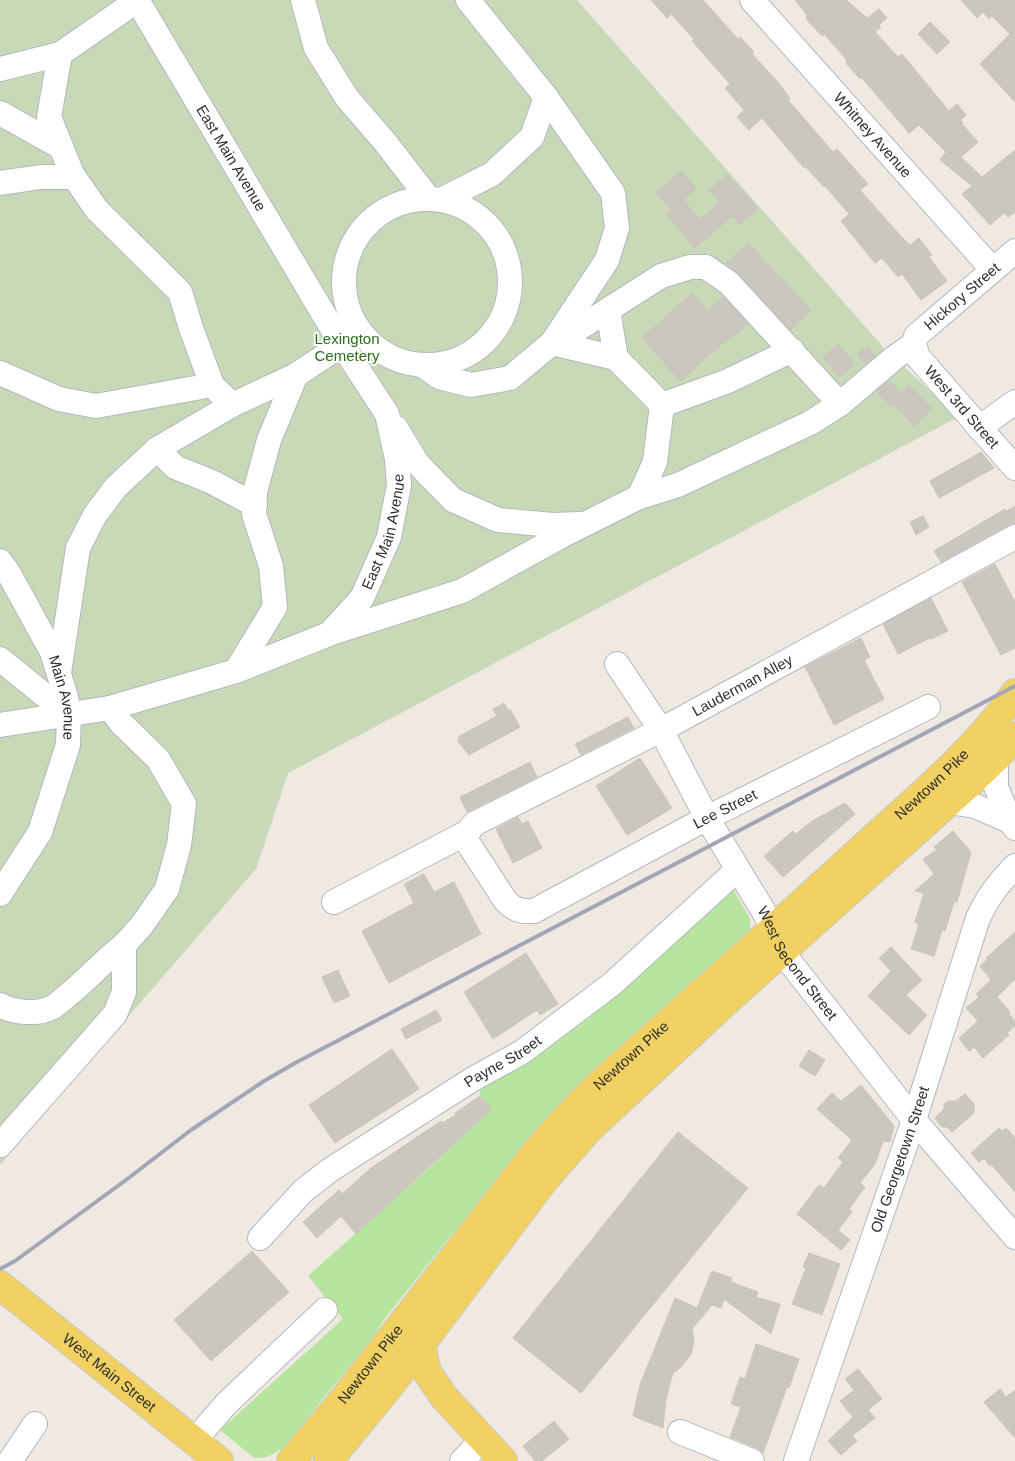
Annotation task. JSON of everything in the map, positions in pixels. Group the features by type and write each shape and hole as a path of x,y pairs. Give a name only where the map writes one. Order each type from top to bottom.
{"main road":[{"name":"Newtown Pike","path":"328,1461 389,1387 545,1179 589,1129 667,1055 778,940 959,760 988,729 1015,693"},
{"name":"Newtown Pike","path":"292,1461 338,1406 535,1153 594,1089 950,802 996,758 1015,736"},
{"name":"West Main Street","path":"0,1285 219,1461"},
{"path":"421,1345 427,1372 444,1397 503,1461"},
{"path":"389,1387 416,1386 444,1397"}],"street":[{"path":"0,69 60,54 138,0"},
{"name":"East Main Avenue","path":"0,724 110,708 236,671 329,634 362,598 389,538 399,485 397,459 386,414 351,338 138,0"},
{"path":"303,0 316,48 347,98 435,200 467,209 489,227 504,250 510,278 507,305 495,330 475,350 450,362 422,365 398,360 351,338"},
{"path":"468,0 546,98 613,194 617,228 607,260 552,343"},
{"name":"Whitney Avenue","path":"752,0 993,270"},
{"path":"60,54 49,117 74,178 97,210 180,292 212,385 232,405"},
{"path":"351,338 343,282 348,256 360,233 379,214 403,203 435,200 492,174 532,137 546,98"},
{"path":"0,113 61,147"},
{"path":"0,184 41,177 74,178"},
{"name":"Hickory Street","path":"329,634 462,591 585,524 640,497 678,485 810,423 840,404 894,358 914,344 916,336 1015,251"},
{"path":"422,365 439,377 471,385 510,378 552,343 567,336 662,276 690,267 706,267 729,283 840,404"},
{"path":"608,310 616,358"},
{"path":"58,673 78,548 95,515 116,487 157,449 232,405 296,375 351,338"},
{"path":"552,343 616,358 662,405"},
{"name":"West 3rd Street","path":"914,344 918,357 1015,468"},
{"path":"662,405 728,381 792,350"},
{"path":"0,373 59,399 96,406 212,385"},
{"path":"236,671 275,607 271,566 254,514 255,492 269,440 296,375"},
{"path":"979,428 1015,402"},
{"path":"640,497 656,462 662,405"},
{"path":"386,414 418,463 453,500 498,520 553,525 585,524"},
{"path":"157,449 175,467 212,482 255,505"},
{"name":"Lauderman Alley","path":"334,902 468,832 474,824 661,730 1015,537"},
{"name":"Main Avenue","path":"0,560 52,652 66,697 69,715 68,745 40,832 0,894"},
{"path":"0,659 69,715"},
{"name":"West Second Street","path":"617,664 661,730 707,818 778,940 914,1120 1015,1237"},
{"name":"Lee Street","path":"468,832 466,840 505,900 516,910 523,912 534,911 707,818 928,707"},
{"path":"0,1005 26,1013 52,1008 124,946 142,925 167,889 179,845 184,804 158,759 121,723 110,708"},
{"path":"996,758 996,787 1012,824"},
{"path":"950,802 975,806 1012,824"},
{"name":"Old Georgetown Street","path":"796,1461 914,1120 978,918 995,887 1015,866"},
{"name":"Payne Street","path":"260,1238 303,1191 330,1170 473,1080 522,1052 612,984 737,870"},
{"path":"0,1145 115,1014 124,992 124,946"},
{"path":"194,1441 226,1404 325,1310"},
{"path":"10,1461 35,1424"},
{"path":"680,1432 752,1461"},
{"path":"462,1461 483,1439"}],"green space":[{"name":"Lexington Cemetery","path":"0,0 577,0 884,348 958,417 288,773 256,869 0,1165"},
{"path":"733,889 750,919 750,932 669,1002 556,1108 385,1318 373,1337 285,1446 274,1454 257,1458 253,1457 220,1430 343,1319 308,1276 427,1170 491,1109 480,1096 480,1088"}],"building":[{"path":"651,0 703,0 738,39 740,37 754,52 752,54 790,98 788,100 833,152 837,149 868,184 860,190 898,233 910,245 919,238 932,255 929,257 947,281 921,300 902,274 898,277 882,258 875,263 841,221 849,214 825,186 805,166 804,168 762,118 749,130 737,117 744,110 725,88 730,84 671,14 667,18"},
{"path":"795,0 846,0 867,18 879,9 887,18 879,25 881,27 875,32 898,57 902,54 949,111 957,104 966,115 961,120 962,124 978,142 961,157 982,177 1015,150 1015,212 1008,217 1004,213 990,225 962,194 972,186 940,160 946,152 919,125 909,133 862,78 860,79 846,63 847,60 824,34 822,36 806,19 807,15"},
{"path":"961,0 1015,0 1015,102 980,64 1010,34 992,16 989,19 983,12 977,18"},
{"path":"930,22 950,42 937,54 918,34"},
{"path":"682,171 696,189 683,199 699,220 720,202 709,191 727,175 758,208 740,224 732,216 695,248 666,213 671,210 656,192"},
{"path":"748,243 811,310 790,330 739,274 726,263"},
{"path":"692,293 708,310 723,296 748,324 712,352 681,381 642,338"},
{"path":"838,344 855,364 840,377 823,358"},
{"path":"868,346 875,356 865,364 857,354"},
{"path":"891,382 901,393 909,385 932,409 914,426 894,405 892,407 876,391 886,383"},
{"path":"981,452 994,468 939,498 930,481"},
{"path":"1015,506 1015,523 941,562 934,551 1005,509 1007,511"},
{"path":"923,516 929,527 916,535 910,522"},
{"path":"995,564 1015,602 1015,648 1001,655 962,582"},
{"path":"931,598 948,631 898,654 883,624"},
{"path":"861,638 870,657 864,660 884,699 834,725 805,667"},
{"path":"504,703 508,710 510,709 520,727 469,755 457,740 460,739 458,737 497,716 493,709"},
{"path":"628,717 634,728 581,755 575,744"},
{"path":"640,758 672,808 627,835 596,786"},
{"path":"530,762 537,777 467,812 460,797"},
{"path":"845,803 855,814 783,877 764,856 793,831 796,834 812,821"},
{"path":"518,817 522,824 528,821 542,848 513,863 496,829"},
{"path":"953,831 971,852 957,902 954,902 945,931 942,930 934,956 911,949 919,924 915,922 924,893 915,891 934,874 923,859 937,850 934,847"},
{"path":"424,874 434,892 454,882 481,934 389,983 362,931 414,903 404,884"},
{"path":"1015,932 1015,979 997,997 1010,1012 1009,1014 1015,1021 1015,1026 1007,1033 1009,1035 983,1058 974,1047 969,1051 959,1038 978,1021 966,1008 979,997 976,994 991,980 980,966 988,959 986,958"},
{"path":"891,947 922,980 906,995 927,1015 909,1035 868,996 891,971 879,958"},
{"path":"526,953 558,1004 540,1015 537,1010 493,1039 464,992"},
{"path":"338,970 350,996 334,1003 322,977"},
{"path":"436,1010 442,1020 406,1039 401,1029"},
{"path":"392,1049 419,1089 335,1143 309,1105"},
{"path":"809,1050 825,1060 815,1076 799,1066"},
{"path":"861,1085 894,1126 890,1142 883,1141 875,1164 860,1183 865,1187 849,1209 852,1212 838,1230 850,1240 841,1250 797,1214 819,1185 824,1188 843,1162 838,1158 852,1140 817,1109 832,1093 841,1101"},
{"path":"965,1094 974,1104 974,1113 952,1132 947,1127 942,1127 935,1118 944,1109 944,1104 948,1101 956,1101"},
{"path":"480,1096 492,1109 356,1234 341,1216 317,1238 303,1222 339,1190 342,1194 371,1168 441,1121 442,1123 456,1115 455,1113"},
{"path":"999,1128 1002,1131 1006,1128 1015,1138 1015,1192 991,1164 990,1166 984,1158 979,1162 971,1153"},
{"path":"678,1132 748,1188 581,1393 513,1338"},
{"path":"252,1251 289,1292 211,1361 174,1320"},
{"path":"809,1253 840,1264 822,1315 792,1304 806,1268 803,1267"},
{"path":"712,1271 732,1278 731,1282 758,1292 756,1297 780,1304 771,1334 724,1299 721,1308 712,1305 692,1329 694,1341 691,1354 681,1367 673,1373 666,1399 663,1428 633,1416 640,1385 675,1298 697,1308"},
{"path":"756,1344 799,1359 763,1453 757,1448 730,1437 741,1407 731,1404 740,1377 745,1379"},
{"path":"858,1369 882,1399 868,1410 875,1418 852,1436 857,1441 841,1455 828,1441 853,1417 840,1401 854,1390 845,1379"},
{"path":"1000,1389 1006,1397 1015,1390 1015,1438 984,1402"},
{"path":"554,1421 569,1439 542,1461 535,1461 523,1446"}],"railway":[{"path":"0,1269 15,1261 191,1130 264,1081 297,1062 1015,686"}]}
